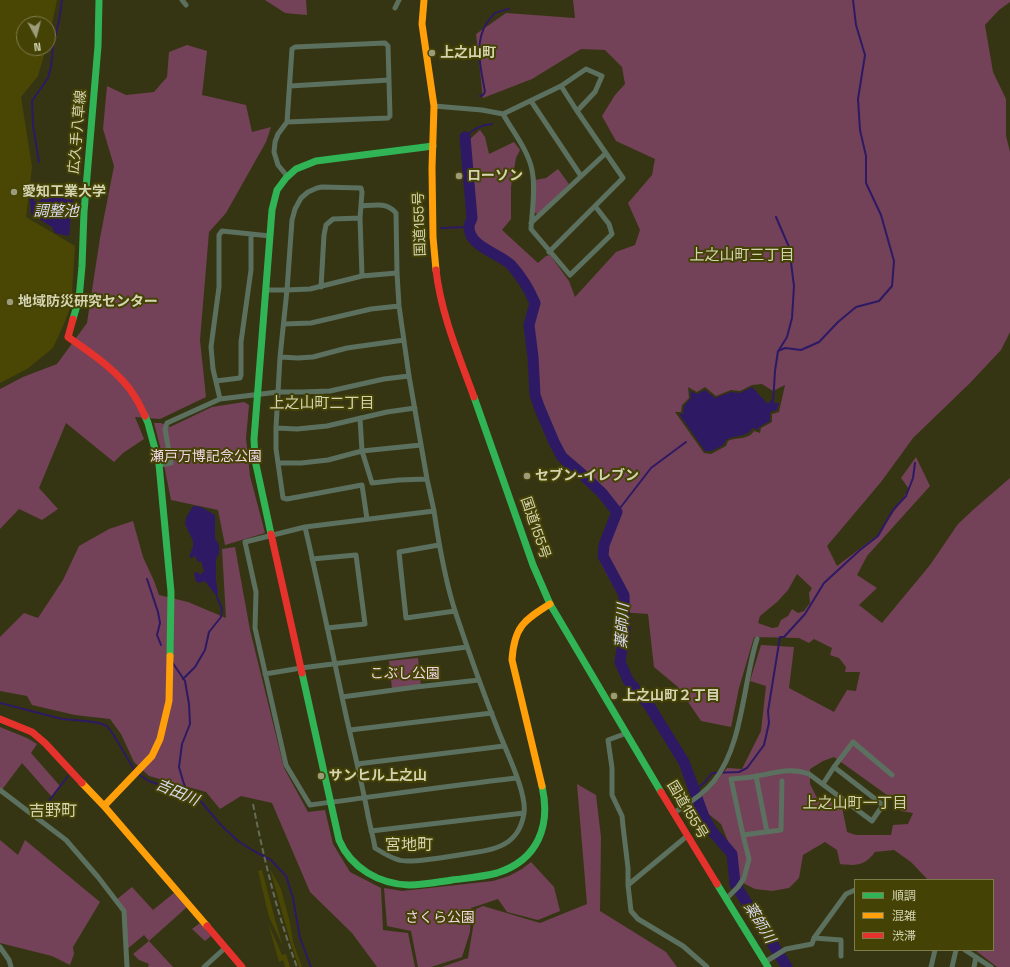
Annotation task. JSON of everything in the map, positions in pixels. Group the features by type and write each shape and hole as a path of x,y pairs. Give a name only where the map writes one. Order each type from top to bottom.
{"main road":[{"name":"広久手八草線","path":"99,0 98,46 84,212 79,299 68,337 94,356 125,383 134,396 148,423 159,465"},
{"name":"国道155号","path":"424,0 422,24 434,106 433,237 438,285 442,306 533,565 550,604 687,836 767,964"},
{"path":"433,146 310,161 296,168 287,176 277,192 273,207 270,236 267,290 254,439 255,460 330,803 340,841 344,850 357,865 370,875 384,881 410,885 483,876 505,871 518,864 530,854 543,830 546,817 545,799 512,660 512,649 515,636 522,624 532,615 550,604"},
{"path":"104,806 152,756 160,739 169,701 171,592 159,465"},
{"path":"0,719 32,732 41,739 104,806 242,967"}],"street":[{"path":"395,8 399,0"},
{"path":"287,122 388,118 390,116 388,46 385,43 295,47 292,49 287,122 278,134 274,152 278,165 287,176"},
{"path":"434,106 482,110 502,114 561,86 586,69 602,76 595,92 577,111"},
{"path":"290,86 388,80"},
{"path":"549,252 623,178 561,86"},
{"path":"531,101 581,176"},
{"path":"502,114 527,155 532,170 533,191 531,229 570,275 612,234 609,224 595,206"},
{"path":"531,223 606,153"},
{"path":"362,276 360,218 362,192 360,188 322,187 308,192 297,202 292,220 280,357 276,428 278,463 283,498 300,497 362,485 367,519"},
{"path":"305,527 375,848 401,861 491,851 506,844 518,829 524,813 524,803 522,793 479,680 455,611 439,545 409,376 399,306 396,213 388,206 362,206"},
{"path":"321,287 326,225 333,219 360,218"},
{"path":"220,399 213,369 211,347 219,287 219,236 222,231 270,236"},
{"path":"216,380 240,378 241,375 241,342 251,270 251,234"},
{"path":"267,290 321,287 362,276 397,273"},
{"path":"284,324 311,323 372,309 399,306"},
{"path":"280,357 298,358 313,356 347,348 404,340"},
{"path":"159,465 171,463 166,429 167,423 220,399 278,392 323,392 384,379 409,376"},
{"path":"276,428 297,429 327,426 360,418 415,408"},
{"path":"360,418 362,451 372,484 399,480 427,479"},
{"path":"278,463 301,463 328,460 362,451 421,445"},
{"path":"434,511 305,527 245,542 256,592 255,628 286,765 310,806 364,797 516,778"},
{"path":"439,545 399,552 406,618 455,611"},
{"path":"312,559 356,555 364,624 327,628"},
{"path":"674,813 699,796 714,781 725,764 733,743 743,701 752,652 757,639"},
{"path":"265,674 467,647"},
{"path":"342,697 416,686 479,680"},
{"path":"350,730 492,713"},
{"path":"627,733 608,740 612,768 612,795 622,816 628,868 628,885 632,911 638,919 683,946 707,967"},
{"path":"823,784 853,742 892,775"},
{"path":"357,764 504,746"},
{"path":"726,899 738,887 744,878 748,870 749,859 732,779 778,771 800,771 809,774 872,822 883,805 834,768"},
{"path":"756,776 767,832"},
{"path":"743,836 781,830 782,781"},
{"path":"0,790 66,840 124,910 128,967"},
{"path":"371,831 524,813"},
{"path":"628,885 687,836"},
{"path":"767,964 786,949 812,944 814,938 846,894 854,890"},
{"path":"814,938 841,940 841,956"},
{"path":"0,947 9,960 11,967"},
{"path":"204,967 225,948"},
{"path":"931,967 934,951"},
{"path":"952,967 956,951"},
{"path":"967,951 991,967"},
{"path":"974,967 976,957"}],"shaded area":[{"name":"愛知工業大学","path":"0,0 57,0 54,16 16,16 16,56 44,56 38,76 21,97 32,167 26,217 75,246 72,292 69,311 53,348 27,369 0,383"},
{"path":"270,869 281,889 290,923 293,942 302,967 299,967 291,944"},
{"path":"262,870 283,946 269,917 258,871"},
{"path":"268,923 282,955 286,954 290,967 285,967 283,960 279,962"}],"green space":[{"path":"265,0 306,0 307,15 285,13"},
{"path":"573,0 1010,0 1010,2 999,10 985,25 993,72 1006,99 1006,136 1010,152 1010,332 1001,350 970,383 913,438 881,482 827,546 837,566 878,535 909,489 901,478 916,457 930,486 867,556 857,575 877,588 859,605 882,623 930,565 958,524 1010,478 1010,967 997,967 976,951 994,951 994,879 927,879 911,862 894,850 875,852 868,860 860,864 840,864 837,850 825,842 803,855 799,878 789,888 772,891 755,889 737,880 734,856 721,824 695,803 712,787 727,768 742,769 761,731 766,686 750,681 761,645 794,647 789,688 834,712 847,690 856,691 860,672 845,672 846,667 839,658 830,655 832,648 814,639 809,643 799,638 754,637 739,688 731,727 701,721 678,687 654,667 648,614 619,612 620,598 601,564 619,512 606,492 568,459 557,443 539,396 531,326 539,304 531,285 505,257 477,240 465,225 468,211 474,201 469,140 480,130 485,137 489,154 514,142 520,150 516,158 511,187 511,219 502,230 538,263 546,256 550,255 569,281 575,297 616,252 635,245 640,230 628,203 652,175 655,159 616,141 602,116 615,95 625,84 622,67 605,50 581,49 532,79 483,98 476,34 506,13 575,18","holes":["762,384 773,391 785,385 779,412 772,414 772,422 761,428 760,433 754,431 749,436 728,441 726,446 711,454 704,453 675,412 681,412 682,405 689,398 688,387 697,392 705,387 716,396 731,390 740,391 752,385","797,574 812,588 809,593 810,603 804,611 798,613 792,609 788,616 781,620 778,627 772,628 758,623 760,616 777,602 788,590","834,757 894,800 901,811 913,813 908,824 893,825 891,835 856,835 847,832 842,807 829,800 818,800 810,784 810,769 823,761"]},
{"path":"187,45 207,51 202,95 246,105 252,132 271,127 266,142 226,213 209,232 200,340 206,397 160,419 135,417 144,439 123,453 114,462 66,423 39,488 58,509 42,520 19,509 0,529 0,389 23,377 57,364 87,323 100,238 114,166 103,129 107,86 126,95 154,92 167,77 169,52"},
{"path":"558,169 569,184 539,215 534,212 535,180 546,178"},
{"name":"瀬戸万博記念公園","path":"244,402 249,405 246,438 250,476 265,533 225,545 218,510 171,500 154,423 161,423 170,427 212,407"},
{"path":"133,521 143,557 159,595 188,602 226,618 222,549 235,547 250,630 284,768 308,812 325,810 333,844 350,872 381,888 383,930 408,933 415,967 377,967 352,933 310,892 272,803 241,796 220,809 206,792 149,776 134,762 121,734 110,719 75,715 32,705 27,696 0,691 0,637 24,613 38,618 63,580 79,546 109,529"},
{"name":"こぶし公園","path":"418,658 421,686 392,689 389,661"},
{"path":"0,727 27,738 37,744 31,753 60,786 52,797 22,763 1,791 0,790"},
{"path":"577,784 596,795 601,837 600,911 666,952 677,967 442,967 468,958 476,909 483,906 540,923 587,904"},
{"path":"0,840 18,855 25,840 100,902 73,947 74,954 70,965 52,956 0,943"},
{"name":"さくら公園","path":"531,862 554,887 560,911 538,920 507,912 498,899 471,908 470,932 462,957 431,967 418,967 411,931 387,926 384,888 402,891 493,881 509,876"},
{"path":"132,887 153,910 174,893 187,907 149,941 144,935 126,950 124,911 116,900"},
{"path":"200,923 211,936 205,941 192,929"},
{"path":"149,941 173,967 148,967 149,964 139,960 133,954"}],"water":[{"name":"調整池","path":"31,194 35,195 34,201 37,203 46,196 64,196 67,200 73,199 69,236 55,233 52,227 31,214"},
{"path":"752,387 768,404 772,399 773,403 779,403 777,410 770,412 770,421 759,427 758,430 752,428 748,433 729,438 724,444 715,449 705,451 679,414 683,414 684,406 691,398 690,391 697,394 705,390 715,398 731,392 740,393"},
{"path":"193,506 201,507 215,515 215,538 219,545 219,553 216,560 217,597 205,581 199,583 196,581 194,573 198,572 200,575 204,571 201,561 198,562 195,556 192,558 189,557 193,547 193,541 185,524 186,518"}],"waterway":[{"path":"39,162 33,125 32,101 48,78 62,0"},
{"path":"773,403 778,351 785,348 801,350 819,342 838,322 856,307 879,301 892,286 894,261 881,215 866,183 866,156 860,130 858,99 865,55 856,25 853,0"},
{"path":"480,96 485,92 479,56 479,47 483,29 494,14 499,11 509,9"},
{"path":"465,137 477,128 492,124"},
{"name":"薬師川","path":"465,137 472,218 469,226 470,234 479,245 511,265 524,283 535,303 529,325 533,357 535,395 540,409 562,457 602,493 617,512 604,545 603,556 624,595 625,631 620,662 628,680 650,707 684,762 704,817 712,831 732,854 735,884 787,967"},
{"path":"776,217 789,247 794,286 792,318 787,337 779,350"},
{"path":"441,228 469,227"},
{"path":"617,512 651,468 686,442"},
{"path":"694,791 705,782 712,773 739,772 747,768 764,745 769,723 768,711 780,637 784,637 805,614 824,583 860,550 878,536 893,510 906,496 913,478 915,463"},
{"path":"147,579 158,612 160,623 157,635 161,645"},
{"path":"183,679 195,667 205,650 209,632 221,617 222,609 217,597"},
{"path":"172,662 185,681 189,704 190,724 182,744 179,767 188,795"},
{"name":"吉田川","path":"0,703 62,719 99,723 107,726 135,771"},
{"name":"吉田川","path":"138,774 149,781 198,798 221,825 238,841 271,860 286,876 293,898 300,938 311,967"},
{"path":"38,815 68,776"}],"railway":[{"path":"253,804 283,927 297,967"}],"traffic: fast":[{"path":"73,319 79,299 82,266 84,212 98,46 99,0"},
{"path":"271,534 255,460 254,439 272,210 277,190 286,178 296,169 316,161 433,146"},
{"path":"474,397 533,565 550,604 661,792"},
{"path":"145,416 159,464 171,592 170,656"},
{"path":"302,673 339,840 351,859 367,873 377,878 398,884 409,885 486,876 511,867 523,860 532,850 543,828 545,815 542,786"},
{"path":"717,884 768,967"}],"traffic: slow":[{"path":"424,0 422,24 434,106 432,168 433,237 436,270"},
{"path":"542,786 512,660 515,640 522,626 533,615 550,604"},
{"path":"104,806 152,756 160,739 169,701 170,656"},
{"path":"82,783 104,806 207,926"}],"traffic: jam":[{"path":"436,270 438,286 446,319 474,397"},
{"path":"73,319 68,337 105,364 122,380 135,397 145,416"},
{"path":"271,534 302,673"},
{"path":"0,719 32,732 45,743 82,783"},
{"path":"661,792 717,884"},
{"path":"207,926 242,967"}],"place":[{"name":"上之山町","path":"432,53"},
{"name":"ローソン","path":"459,176"},
{"name":"愛知工業大学","path":"14,192"},
{"name":"地域防災研究センター","path":"10,302"},
{"name":"セブン-イレブン","path":"527,476"},
{"name":"上之山町２丁目","path":"614,696"},
{"name":"サンヒル上之山","path":"321,776"}],"district":[{"name":"上之山町三丁目","path":"742,256"},
{"name":"上之山町二丁目","path":"322,404"},
{"name":"上之山町一丁目","path":"855,804"},
{"name":"吉野町","path":"53,812"},
{"name":"宮地町","path":"409,846"}]}
